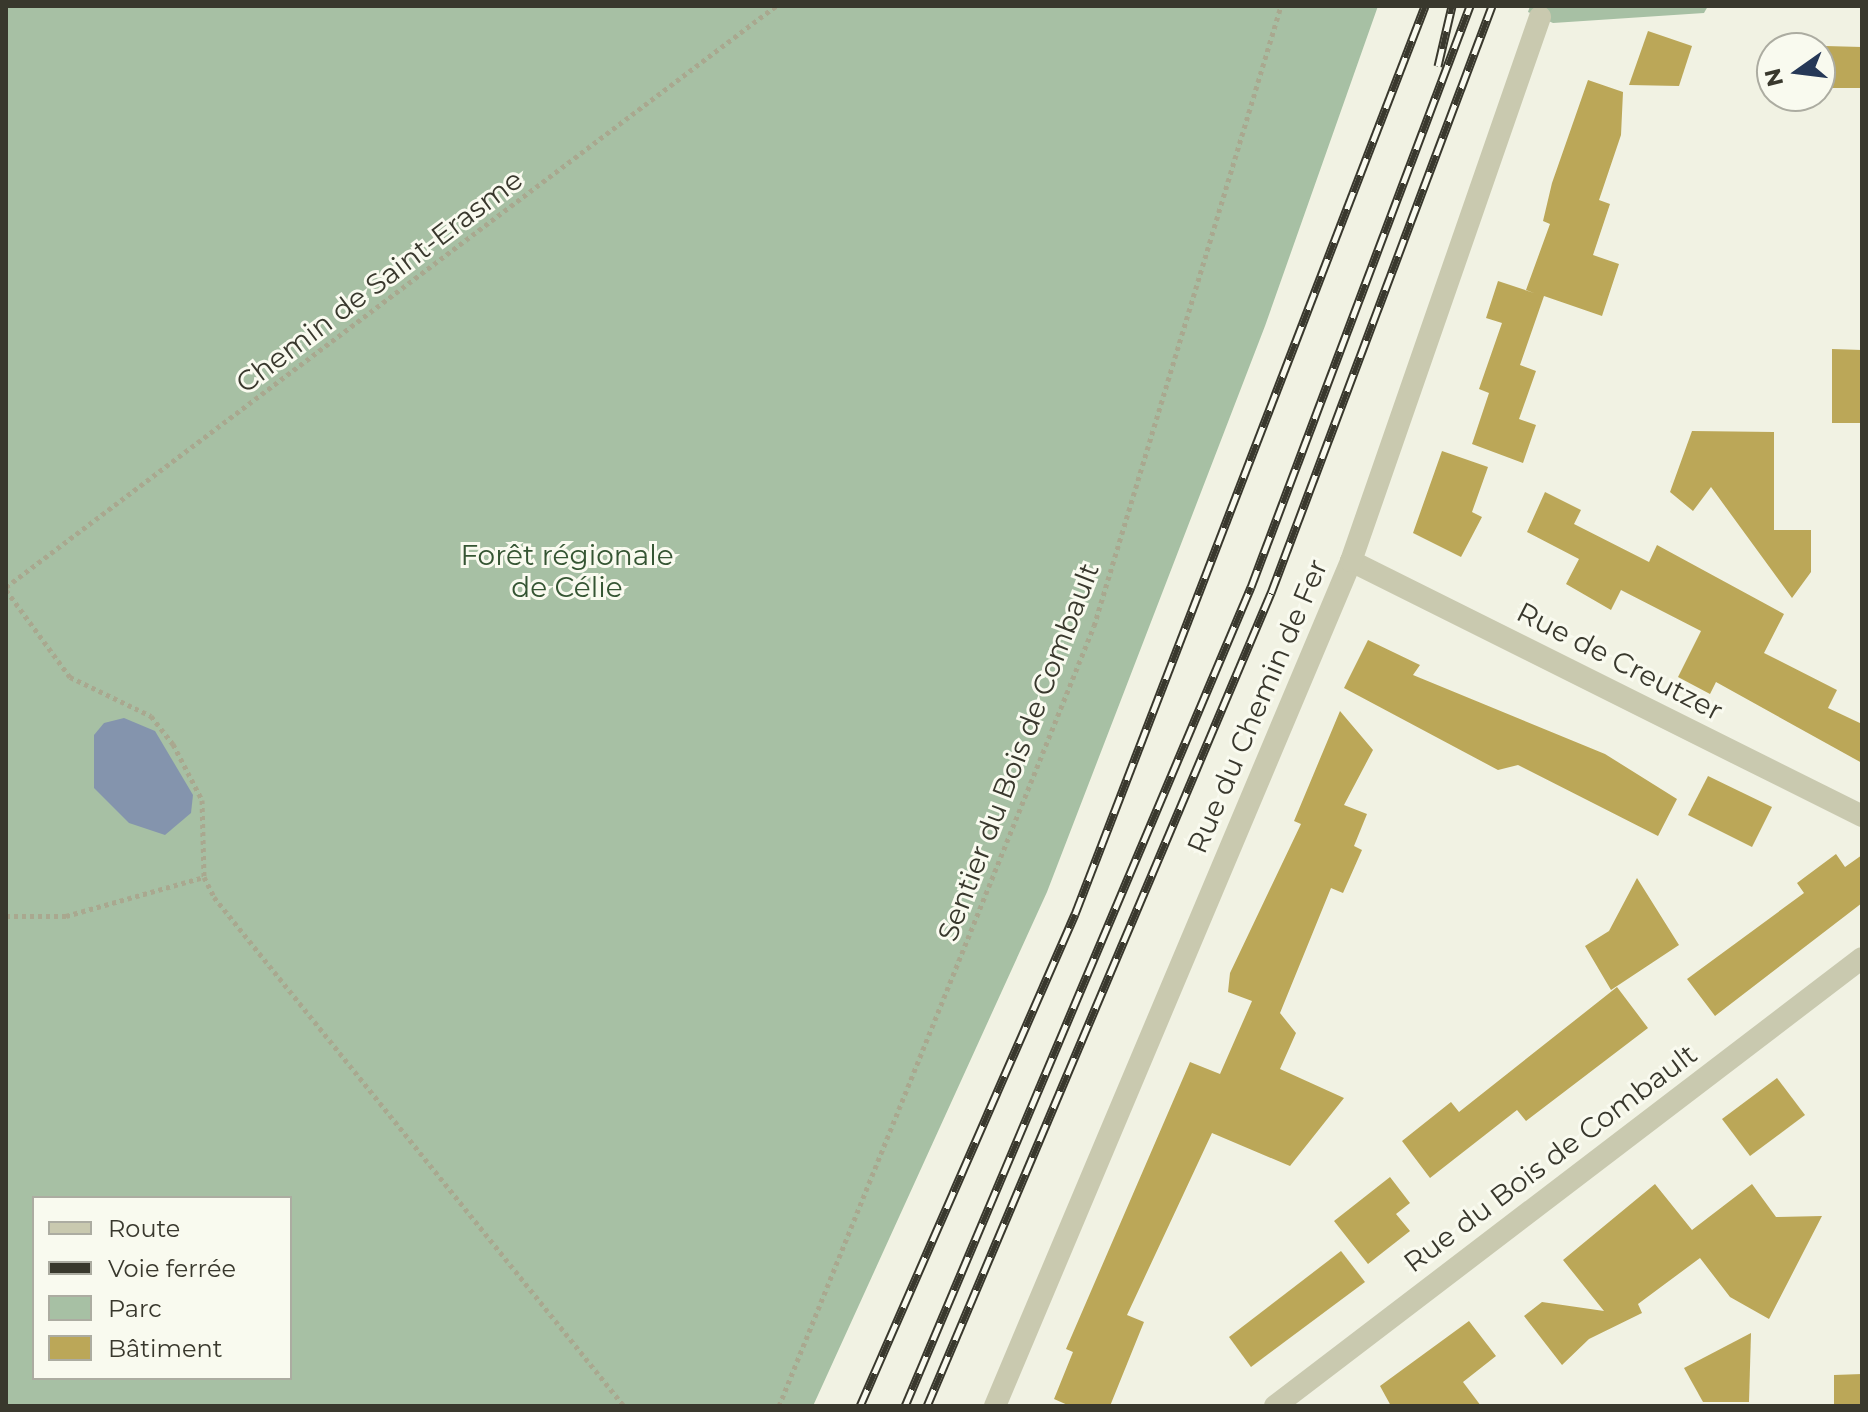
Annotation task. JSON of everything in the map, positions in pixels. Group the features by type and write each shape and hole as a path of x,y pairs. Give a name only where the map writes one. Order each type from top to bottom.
{"street":[{"name":"Rue du Chemin de Fer","path":"995,1406 1351,561 1540,17"},
{"name":"Rue de Creutzer","path":"1351,561 1862,816"},
{"name":"Rue du Bois de Combault","path":"1275,1406 1862,958"}],"path":[{"name":"Chemin de Saint-Erasme","path":"6,589 776,6"},
{"name":"Sentier du Bois de Combault","path":"779,1406 1094,626 1281,6"},
{"path":"6,589 70,677 151,716 173,744 202,800 204,877 624,1406"},
{"path":"6,916 66,916 204,877"}],"green space":[{"name":"Forêt régionale de Célie","path":"6,6 1378,6 1265,326 1047,892 813,1406 6,1406"},
{"path":"1530,6 1708,6 1704,13 1553,23 1528,12"}],"water":[{"path":"124,718 155,731 193,795 191,813 165,835 129,823 94,788 94,735 104,723"}],"building":[{"path":"1648,31 1692,46 1679,86 1629,85"},
{"path":"1836,46 1862,47 1862,88 1836,88"},
{"path":"1588,80 1623,92 1621,135 1599,200 1610,204 1593,255 1619,264 1602,316 1544,296 1520,365 1536,371 1519,419 1536,425 1523,463 1472,444 1489,393 1479,389 1502,323 1486,318 1498,281 1534,293 1526,290 1550,224 1543,221 1552,183"},
{"path":"1832,349 1862,350 1862,423 1832,423"},
{"path":"1692,431 1774,432 1774,530 1811,530 1811,572 1792,598 1711,487 1693,511 1670,492"},
{"path":"1442,451 1488,467 1472,512 1482,517 1461,557 1413,533"},
{"path":"1545,492 1581,510 1574,524 1649,562 1657,545 1784,614 1764,653 1837,690 1828,708 1862,724 1862,763 1716,682 1710,694 1678,677 1701,631 1621,590 1611,610 1566,584 1579,559 1527,532"},
{"path":"1368,640 1420,665 1413,675 1605,754 1677,799 1658,836 1518,765 1498,770 1344,688"},
{"path":"1340,711 1373,750 1344,805 1367,814 1354,846 1362,850 1343,893 1331,888 1280,1013 1296,1033 1280,1069 1344,1098 1290,1166 1212,1133 1127,1315 1144,1322 1110,1406 1070,1406 1054,1399 1073,1352 1066,1349 1190,1062 1220,1074 1252,1001 1228,992 1230,973 1301,824 1294,821"},
{"path":"1708,776 1772,807 1752,847 1688,815"},
{"path":"1836,854 1845,867 1862,855 1862,903 1715,1016 1687,979 1804,893 1797,883"},
{"path":"1637,878 1679,945 1611,990 1585,946 1609,931"},
{"path":"1617,987 1648,1028 1526,1121 1517,1110 1430,1178 1402,1141 1451,1102 1459,1112"},
{"path":"1777,1078 1805,1115 1750,1156 1722,1119"},
{"path":"1390,1177 1410,1203 1396,1214 1410,1231 1368,1264 1334,1221"},
{"path":"1655,1184 1692,1230 1752,1184 1776,1217 1822,1216 1769,1319 1730,1297 1700,1258 1638,1304 1642,1313 1589,1339 1562,1365 1524,1316 1542,1302 1604,1311 1563,1260"},
{"path":"1341,1251 1365,1282 1251,1367 1229,1337"},
{"path":"1469,1321 1496,1356 1463,1382 1481,1406 1391,1406 1380,1386"},
{"path":"1751,1333 1749,1402 1703,1402 1684,1368"},
{"path":"1862,1374 1862,1406 1834,1406 1834,1375"}],"railway":[{"path":"860,1406 1075,914 1425,6"},
{"path":"1438,66 1452,6"},
{"path":"905,1406 1251,587 1470,6"},
{"path":"927,1406 1271,593 1492,6"}]}
